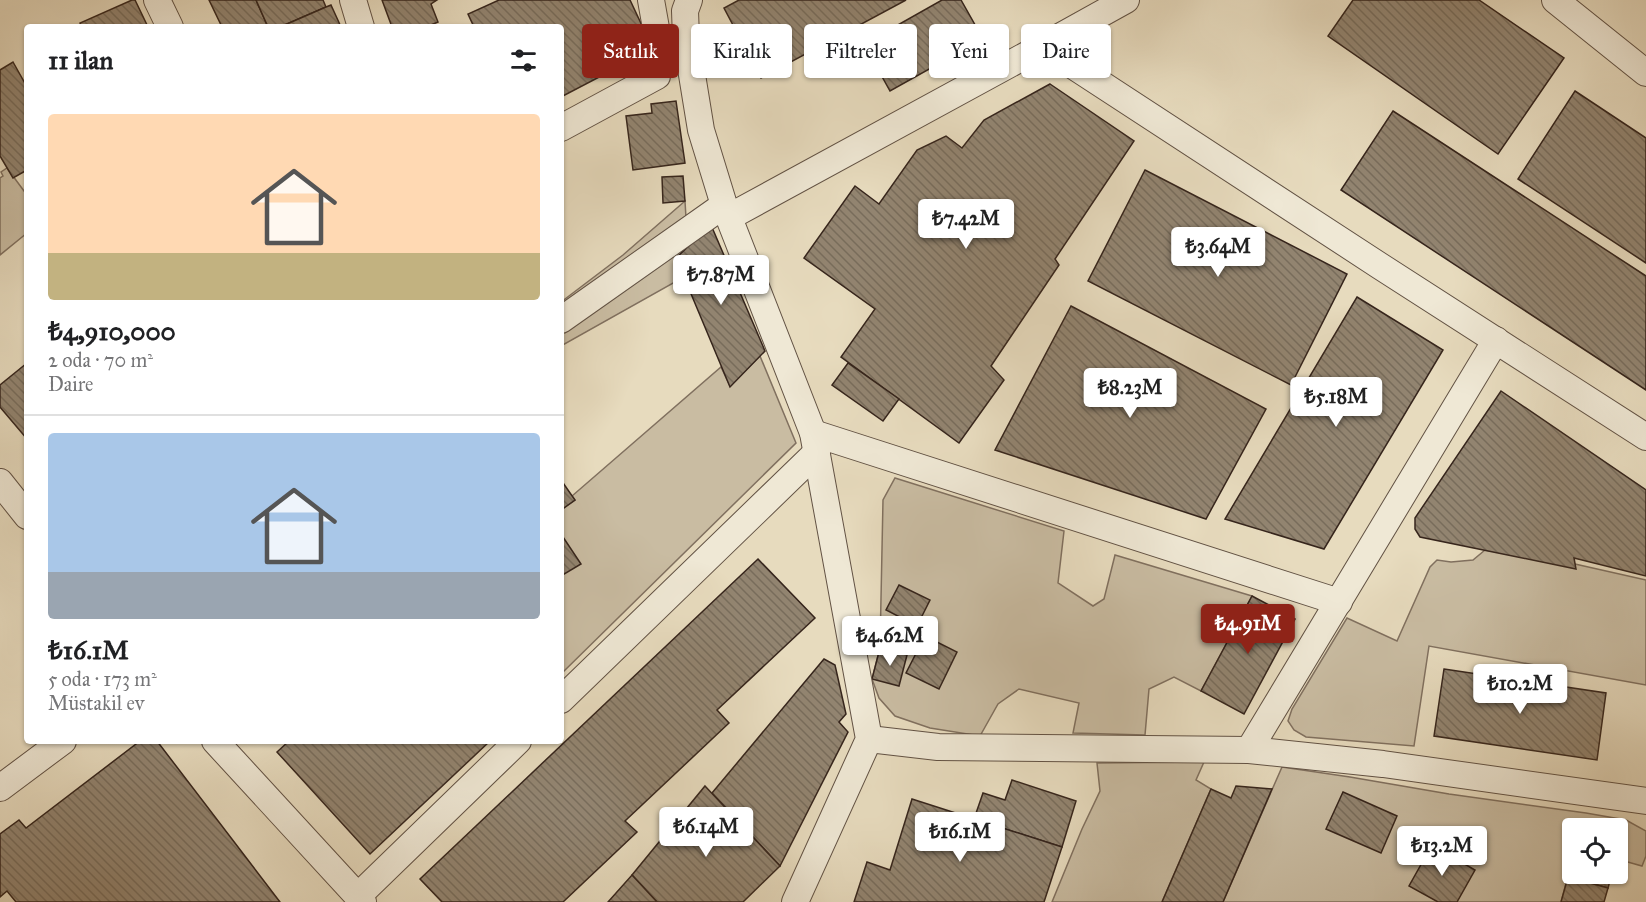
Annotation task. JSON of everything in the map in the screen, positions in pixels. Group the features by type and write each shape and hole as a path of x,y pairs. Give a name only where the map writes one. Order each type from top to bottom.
{"street":[{"path":"157,0 169,24"},
{"path":"353,0 360,24"},
{"path":"564,126 657,76 659,45 651,0"},
{"path":"689,0 685,11 686,38 701,130 727,211 815,443 868,739 795,902"},
{"path":"1083,24 1126,0"},
{"path":"1555,0 1646,73"},
{"path":"564,318 727,211 1021,57"},
{"path":"1092,78 1646,437"},
{"path":"1249,750 1496,340"},
{"path":"815,443 1339,602"},
{"path":"564,697 815,443"},
{"path":"0,482 24,512"},
{"path":"868,739 938,747 1249,750 1383,764 1646,801"},
{"path":"0,788 59,744"},
{"path":"217,744 361,899 515,744"}],"shaded area":[{"path":"7,168 24,191 24,235 0,255 0,178 3,176 1,172"},
{"path":"685,201 686,218 564,306 564,300 623,255"},
{"path":"694,241 676,258 684,277 564,344 564,331"},
{"path":"760,356 796,443 564,671 564,508 575,500 572,496 721,367 730,386"},
{"path":"895,478 1064,531 1058,583 1093,606 1104,599 1115,555 1252,596 1201,691 1174,677 1149,689 1145,735 1073,733 1079,703 1019,689 998,704 980,736 930,728 895,716 879,698 872,679 880,648 883,500"},
{"path":"1485,550 1575,564 1646,580 1646,685 1429,646 1414,746 1306,737 1294,730 1288,721 1292,709 1347,618 1397,641 1430,567 1437,560 1451,562 1473,560"},
{"path":"1204,762 1196,780 1211,789 1162,902 1052,902 1100,791 1097,763"},
{"path":"1282,767 1615,818 1562,818 1562,884 1566,884 1561,902 1223,902"},
{"path":"1628,821 1646,831 1646,856 1642,866 1628,862"}],"building":[{"path":"135,0 147,24 80,24"},
{"path":"209,0 256,0 267,24 221,24"},
{"path":"256,0 323,0 326,7 287,24 267,24"},
{"path":"382,0 437,0 431,4 438,22 391,24"},
{"path":"499,0 630,0 641,24 582,24 582,78 597,78 564,95 564,24 473,24 468,14"},
{"path":"739,0 906,0 861,24 804,24 804,55 792,61 792,24 732,24 724,8"},
{"path":"942,0 961,0 975,24 929,24 929,69 917,76 917,24 899,24"},
{"path":"1353,0 1479,0 1564,58 1498,154 1328,36"},
{"path":"331,5 340,24 287,24"},
{"path":"13,62 24,82 24,172 13,178 0,156 0,70"},
{"path":"883,78 913,78 890,91"},
{"path":"1050,84 1134,141 1055,259 1059,265 991,366 1004,380 959,443 841,357 875,309 804,258 855,186 879,204 917,150 946,136 962,148 984,120"},
{"path":"1575,91 1646,138 1646,263 1518,179"},
{"path":"676,101 685,163 633,170 626,116 652,113 651,104"},
{"path":"1393,111 1646,276 1646,390 1341,190"},
{"path":"1145,170 1347,274 1291,385 1088,281"},
{"path":"683,176 685,201 663,203 662,177"},
{"path":"711,225 765,351 730,387 676,258"},
{"path":"1357,297 1443,350 1324,549 1225,519"},
{"path":"1071,306 1266,409 1206,519 995,450"},
{"path":"848,363 899,399 883,421 832,385"},
{"path":"24,365 24,435 0,407 0,385"},
{"path":"1501,391 1646,490 1646,576 1574,558 1576,569 1420,537 1415,529 1415,518"},
{"path":"564,484 575,500 564,508"},
{"path":"564,538 581,564 564,574"},
{"path":"758,559 815,618 717,710 729,723 625,821 637,832 563,902 442,902 420,879"},
{"path":"899,585 930,600 917,626 886,610"},
{"path":"1252,596 1295,619 1244,714 1201,691"},
{"path":"925,636 957,652 939,689 906,673"},
{"path":"880,648 907,655 899,686 872,679"},
{"path":"824,659 835,665 846,714 839,722 848,732 780,866 712,793"},
{"path":"1444,669 1606,693 1597,760 1434,736"},
{"path":"136,744 159,744 280,902 16,902 7,891 0,897 0,834 19,820 26,828"},
{"path":"286,744 487,744 370,854 277,752"},
{"path":"1012,780 1076,801 1062,847 974,819 983,793 1005,800"},
{"path":"705,786 780,866 743,902 657,902 632,875"},
{"path":"1236,786 1272,789 1223,902 1162,902 1211,789 1231,798"},
{"path":"1343,792 1397,816 1381,853 1326,829"},
{"path":"912,799 1062,847 1044,902 854,902 867,862 890,870"},
{"path":"1432,845 1475,870 1457,902 1438,902 1409,886"},
{"path":"632,875 657,902 608,902"},
{"path":"1566,884 1593,884 1608,888 1604,902 1561,902"},
{"path":"1593,884 1609,884 1608,888"}]}
